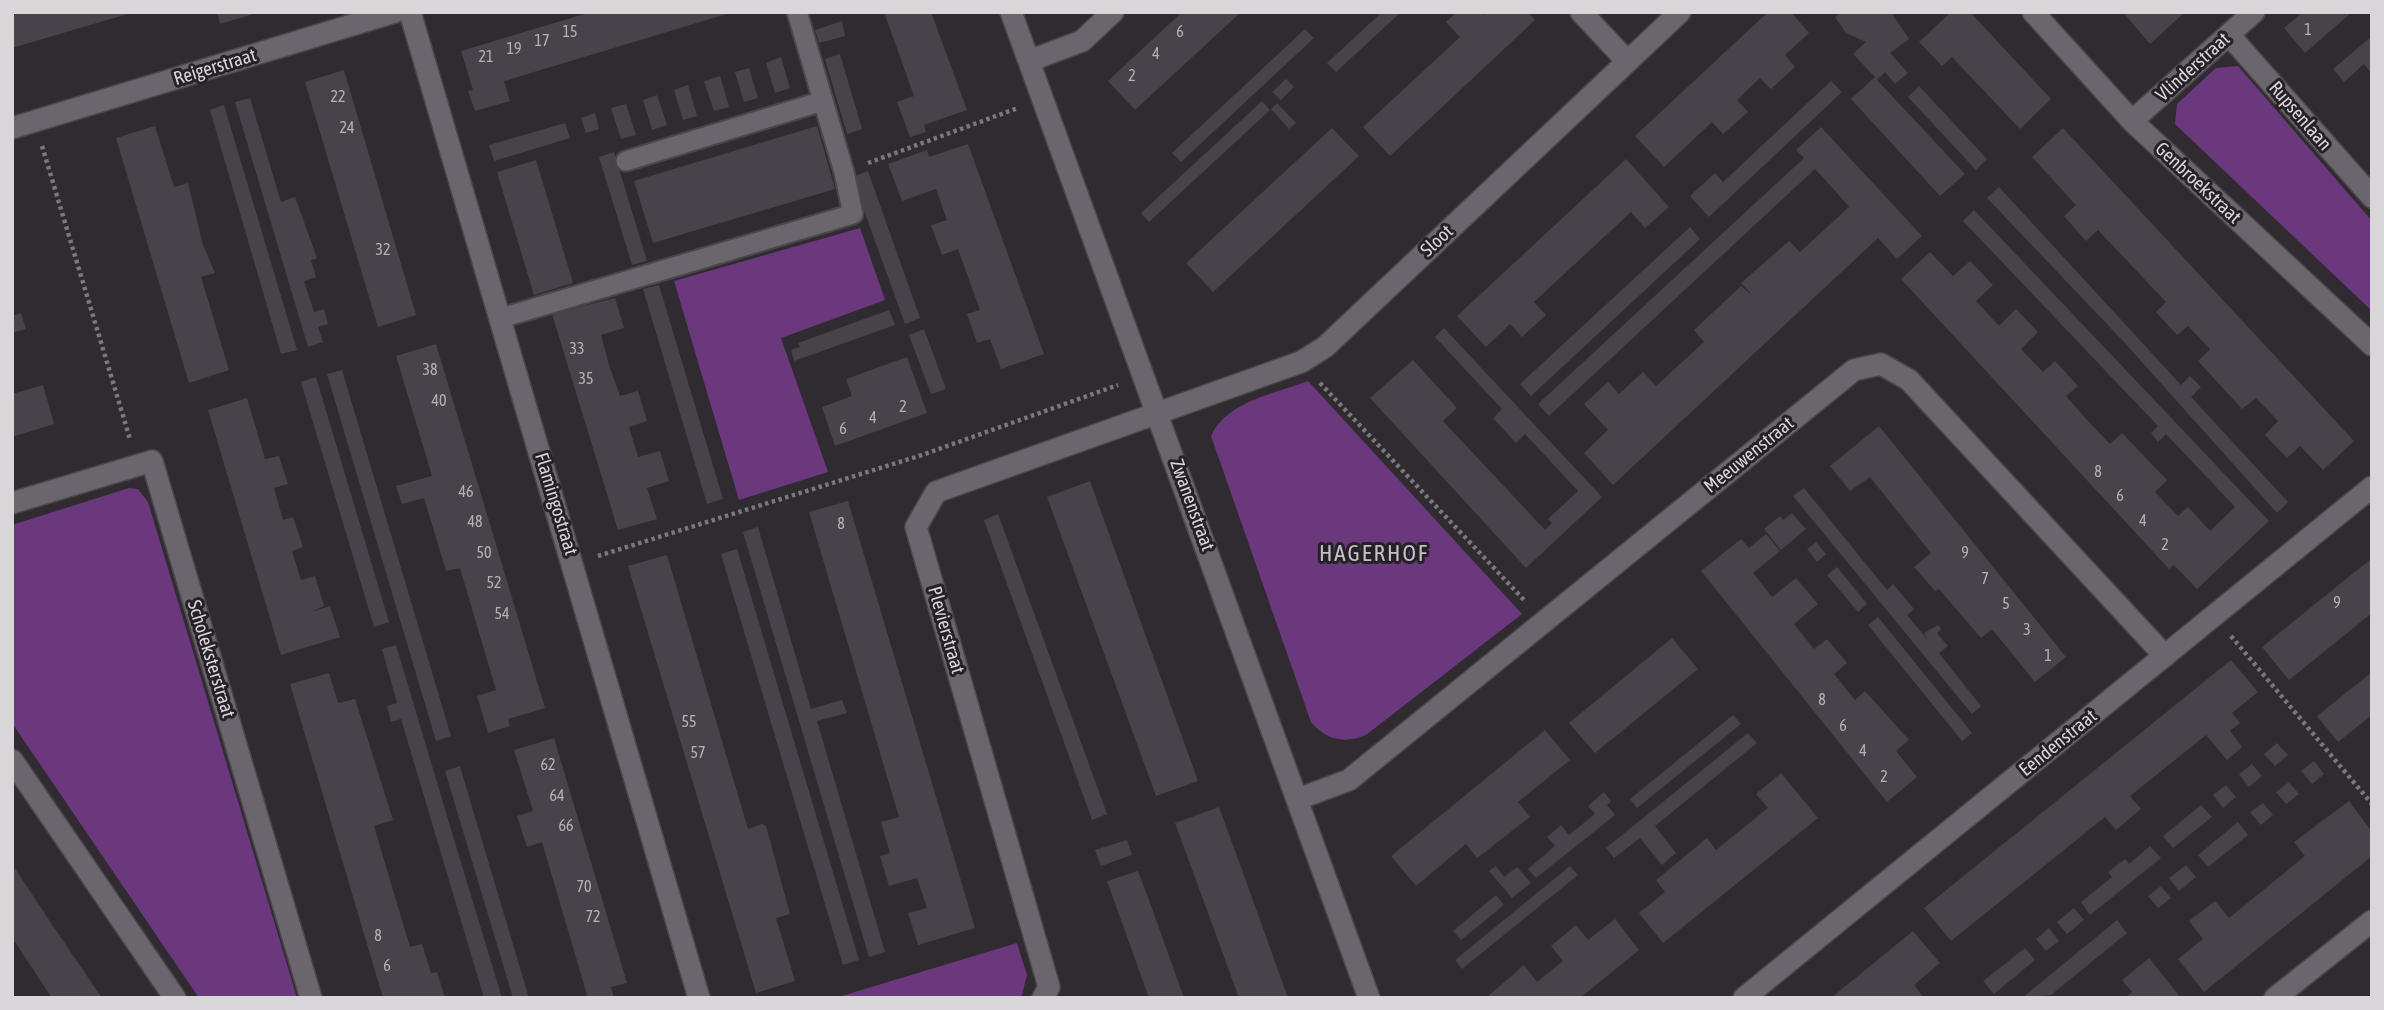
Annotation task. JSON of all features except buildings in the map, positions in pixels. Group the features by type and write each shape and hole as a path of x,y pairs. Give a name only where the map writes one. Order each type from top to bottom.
{"street":[{"name":"Reigerstraat","path":"12,128 395,12"},
{"name":"Flamingostraat","path":"410,12 574,564 699,998"},
{"name":"Zwanenstraat","path":"1012,12 1369,998"},
{"path":"1029,61 1082,41 1113,12"},
{"path":"1581,12 1627,61"},
{"name":"Sloot","path":"1158,411 1301,362 1325,347 1680,12"},
{"name":"Genbroekstraat","path":"2033,12 2132,121 2372,345"},
{"name":"Vlinderstraat","path":"2132,121 2254,12"},
{"name":"Rupsenlaan","path":"2229,35 2372,197"},
{"name":"Meeuwenstraat","path":"1298,799 1349,780 1854,370 1881,364 1909,380 2165,656"},
{"name":"Plevierstraat","path":"1044,998 1049,987 916,527 936,492 1158,411"},
{"name":"Scholeksterstraat","path":"138,465 152,461 311,998"},
{"path":"12,503 138,465"},
{"name":"Eendenstraat","path":"1744,998 2372,487"},
{"path":"12,760 175,998"},
{"path":"2275,998 2372,920"}],"lane":[{"path":"501,318 853,214 845,172 797,12"},
{"path":"626,161 823,101"}],"path":[{"path":"845,172 1043,99"},
{"path":"35,122 138,465"},
{"path":"1301,362 1545,621"},
{"path":"574,564 922,455 1145,375"},
{"path":"2214,615 2372,804"}],"shaded area":[{"path":"2238,66 2372,221 2372,311 2175,124 2177,104 2216,68"},
{"path":"860,228 885,300 781,338 828,472 739,500 674,281"},
{"path":"1308,381 1522,614 1366,735 1343,740 1323,733 1311,722 1211,436 1228,414 1240,407"},
{"path":"129,488 138,489 148,502 297,998 199,998 12,723 12,525"},
{"path":"1017,943 1027,975 1021,998 835,998"}],"district":[{"name":"HAGERHOF","path":"1374,554"}]}
